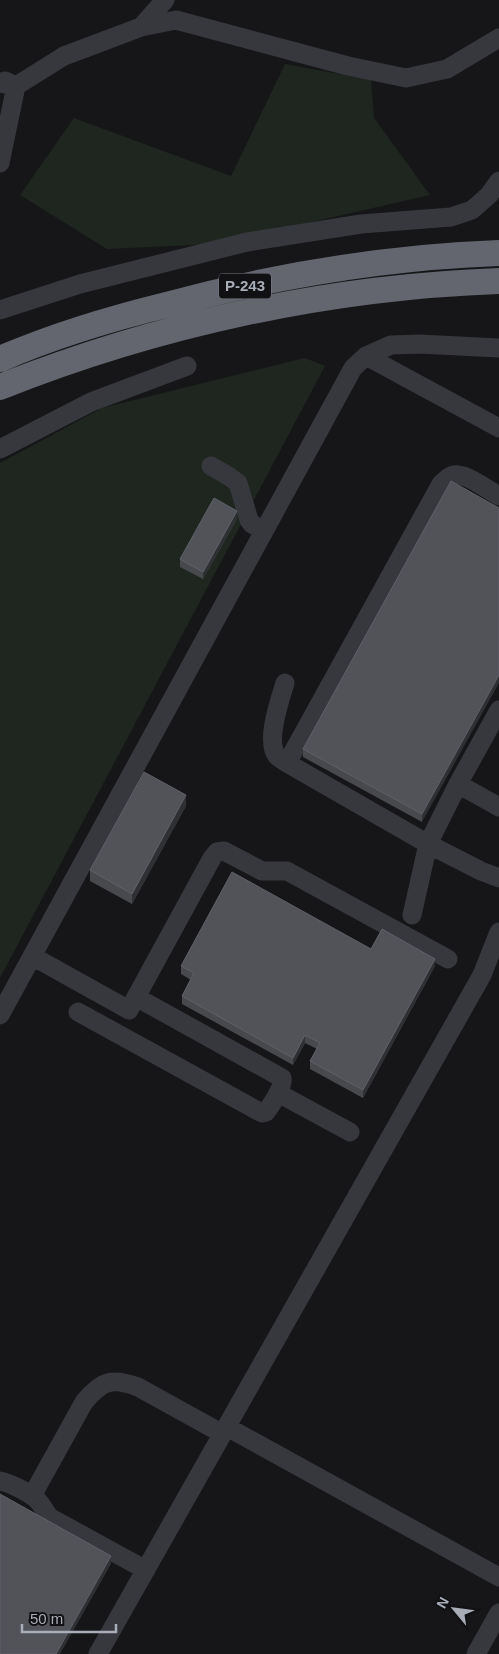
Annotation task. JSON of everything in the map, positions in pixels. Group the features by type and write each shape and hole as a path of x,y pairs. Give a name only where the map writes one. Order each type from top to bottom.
{"highway":[{"name":"Р-243","path":"0,359 83,328 139,311 241,287 375,264 428,258 499,254"},
{"name":"Р-243","path":"0,387 81,357 136,340 246,313 381,291 421,286 499,281"}],"street":[{"path":"142,27 165,0"},
{"path":"0,163 5,82 64,56 142,27 176,20 348,66 406,78 447,69 499,38"},
{"path":"0,310 80,284 247,242 361,224 451,217 472,210 489,195 499,181"},
{"path":"0,1015 353,368 366,356 391,345 419,344 499,348"},
{"path":"366,356 499,428"},
{"path":"0,449 91,402 187,366"},
{"path":"211,466 235,480 238,484 249,520 264,531"},
{"path":"287,763 441,484 448,477 457,474 466,477 499,496"},
{"path":"285,682 273,730 272,744 276,755 428,844 499,878"},
{"path":"412,915 428,844 458,784 499,710"},
{"path":"458,784 499,807"},
{"path":"116,1033 217,852 224,851 262,871 287,870 448,959"},
{"path":"98,1654 482,975 499,932"},
{"path":"32,956 278,1075 283,1081 266,1112 262,1113 78,1012"},
{"path":"278,1092 350,1132"},
{"path":"32,1496 84,1402 95,1388 108,1382 123,1382 138,1387 225,1430 499,1577"},
{"path":"0,1481 9,1483 32,1496 40,1502 45,1513 51,1518 146,1570"},
{"path":"476,1654 499,1613"}],"shaded area":[{"path":"285,64 371,80 374,118 430,195 216,244 107,249 20,195 74,118 231,176"},
{"path":"305,358 325,366 0,978 0,463 102,408"}],"building":[{"path":"451,481 499,508 499,675 422,814 303,749"},
{"path":"214,498 237,511 203,572 180,559"},
{"path":"144,772 186,795 132,894 90,870"},
{"path":"232,872 371,949 382,929 435,959 363,1090 310,1061 320,1043 305,1035 293,1058 182,996 194,973 181,966"},
{"path":"0,1494 111,1556 56,1654 0,1654"}]}
